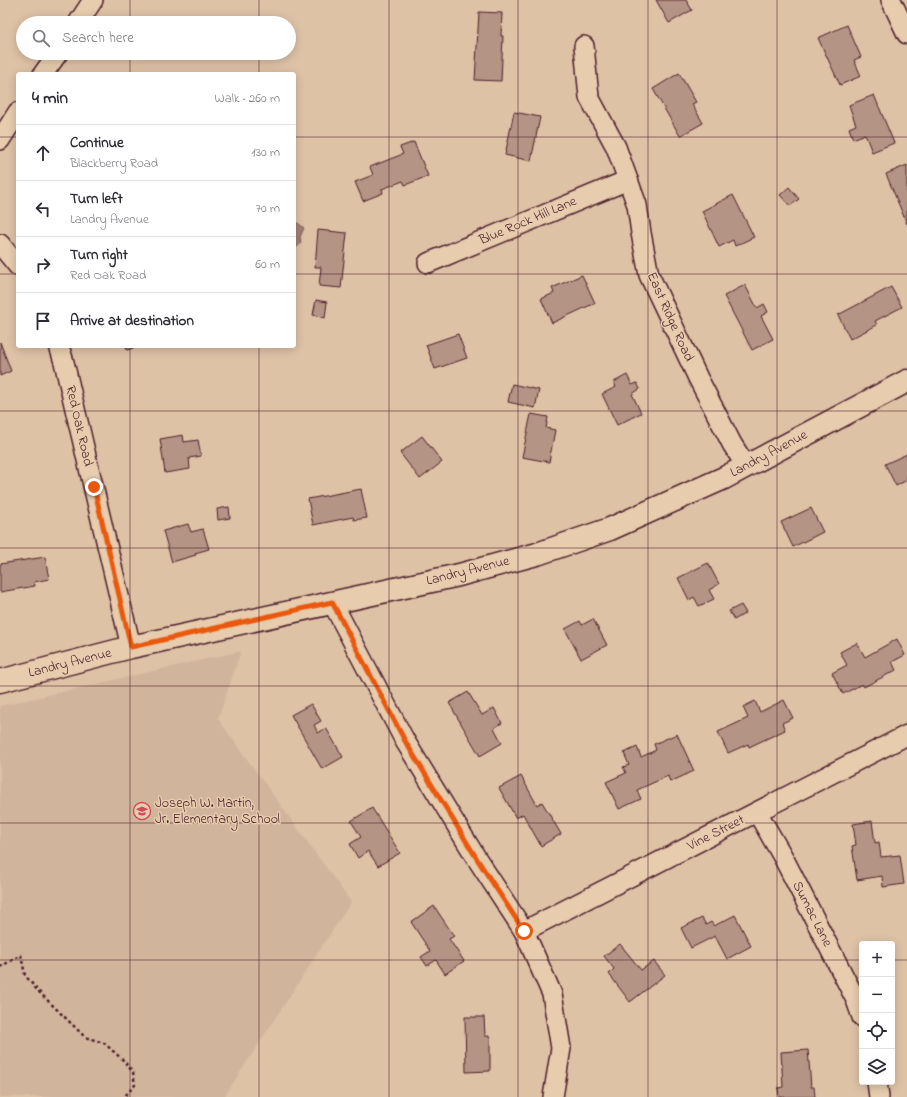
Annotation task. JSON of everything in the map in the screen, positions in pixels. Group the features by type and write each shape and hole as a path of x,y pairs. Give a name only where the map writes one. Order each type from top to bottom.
{"street":[{"path":"82,16 92,0"},
{"path":"891,0 907,34"},
{"name":"East Ridge Road","path":"584,46 589,98 616,147 637,205 649,275 698,378 732,444 746,466"},
{"path":"45,72 53,60"},
{"path":"0,140 16,115"},
{"name":"Blue Rock Hill Lane","path":"428,263 628,180"},
{"path":"0,244 16,264"},
{"name":"Red Oak Road","path":"60,348 131,647"},
{"name":"Landry Avenue","path":"0,681 131,647 459,575 537,554 610,529 724,478 907,381"},
{"path":"332,602 405,741 477,859 524,931 552,994 561,1048 552,1097"},
{"name":"Vine Street","path":"524,931 907,735"},
{"name":"Sumac Lane","path":"757,812 783,857 856,1000 861,1013"},
{"path":"877,1085 879,1097"}],"path":[{"path":"0,967 21,955 25,975 37,990 85,1037 104,1043 123,1060 133,1072 135,1085 124,1097"}],"shaded area":[{"path":"298,223 304,228 300,237 301,243 296,247 296,224"},
{"name":"Joseph W. Martin, Jr. Elementary School","path":"241,651 218,719 351,902 224,1097 0,1097 0,706"}],"building":[{"path":"656,0 686,0 692,10 669,23"},
{"path":"479,12 502,13 501,36 503,36 501,81 475,80"},
{"path":"847,25 861,57 854,60 861,76 840,85 818,38"},
{"path":"679,73 696,102 692,104 703,123 680,136 653,89"},
{"path":"874,95 894,143 872,152 865,134 853,139 849,128 856,125 849,105"},
{"path":"514,112 540,117 531,161 505,155"},
{"path":"414,142 428,176 405,185 403,181 382,189 383,193 363,201 355,182 373,175 370,167 403,154 400,147"},
{"path":"907,165 907,224 886,174"},
{"path":"789,187 799,199 790,206 780,195"},
{"path":"733,195 754,237 735,246 733,240 719,247 702,211"},
{"path":"318,230 347,233 341,288 319,286 321,267 315,267"},
{"path":"582,275 595,303 552,323 541,299 554,293 552,288"},
{"path":"745,285 757,308 764,304 768,312 761,316 773,339 752,350 724,296"},
{"path":"891,287 902,307 875,321 877,325 850,339 838,315"},
{"path":"316,300 327,302 325,318 313,315"},
{"path":"458,334 467,358 435,369 426,345"},
{"path":"0,342 11,371 0,376"},
{"path":"627,375 632,385 637,383 640,389 632,394 641,413 617,425 602,394 616,387 614,382"},
{"path":"512,384 539,390 535,408 508,402"},
{"path":"531,414 548,417 546,428 555,430 549,462 522,457"},
{"path":"183,435 184,442 198,440 201,456 189,458 190,469 165,473 160,439"},
{"path":"422,436 442,462 420,479 400,453"},
{"path":"907,454 907,480 896,486 885,464"},
{"path":"361,489 367,518 354,520 353,517 313,525 308,499"},
{"path":"229,507 230,518 218,520 217,509"},
{"path":"811,508 823,532 793,547 781,522"},
{"path":"188,524 191,532 203,529 209,549 195,553 196,555 172,562 163,531"},
{"path":"45,557 49,579 34,582 35,586 0,592 0,564"},
{"path":"708,563 719,584 709,590 714,599 699,606 694,597 689,600 678,578"},
{"path":"741,605 746,613 734,620 729,611"},
{"path":"593,619 607,645 581,659 565,629 580,621 582,625"},
{"path":"897,639 905,655 892,662 896,670 864,687 862,684 843,694 832,673 847,665 840,652 857,643 865,657"},
{"path":"468,692 482,715 494,708 502,723 494,728 502,743 480,756 449,703"},
{"path":"784,700 793,718 782,723 785,730 749,747 748,744 728,753 718,732 748,718 743,707 755,701 760,712"},
{"path":"311,704 321,721 314,725 318,733 326,728 343,757 322,769 291,715"},
{"path":"677,734 694,771 670,782 668,776 637,790 641,799 619,809 606,782 626,773 623,767 629,765 624,753 637,747 641,757 656,750 654,744"},
{"path":"521,776 537,805 542,802 561,834 541,846 523,814 516,818 499,788"},
{"path":"372,808 400,853 378,866 368,851 358,858 350,844 361,837 351,821"},
{"path":"872,821 875,843 879,842 881,857 900,855 904,884 883,887 882,876 857,880 852,846 856,845 853,824"},
{"path":"434,906 454,936 449,939 464,961 445,974 436,960 427,966 421,957 430,951 411,922"},
{"path":"735,915 751,946 727,959 715,936 691,948 681,928 702,918 706,925 711,922 714,926"},
{"path":"620,944 641,970 654,961 665,975 630,1002 609,974 614,969 604,956"},
{"path":"465,1017 484,1017 485,1036 490,1036 490,1071 466,1072"},
{"path":"808,1050 811,1087 814,1087 815,1097 779,1097 778,1088 783,1087 781,1052"}],"place":[{"name":"Joseph W. Martin, Jr. Elementary School","path":"142,811"}],"route":[{"path":"94,487 131,647 332,602 405,741 477,859 524,931"}]}
